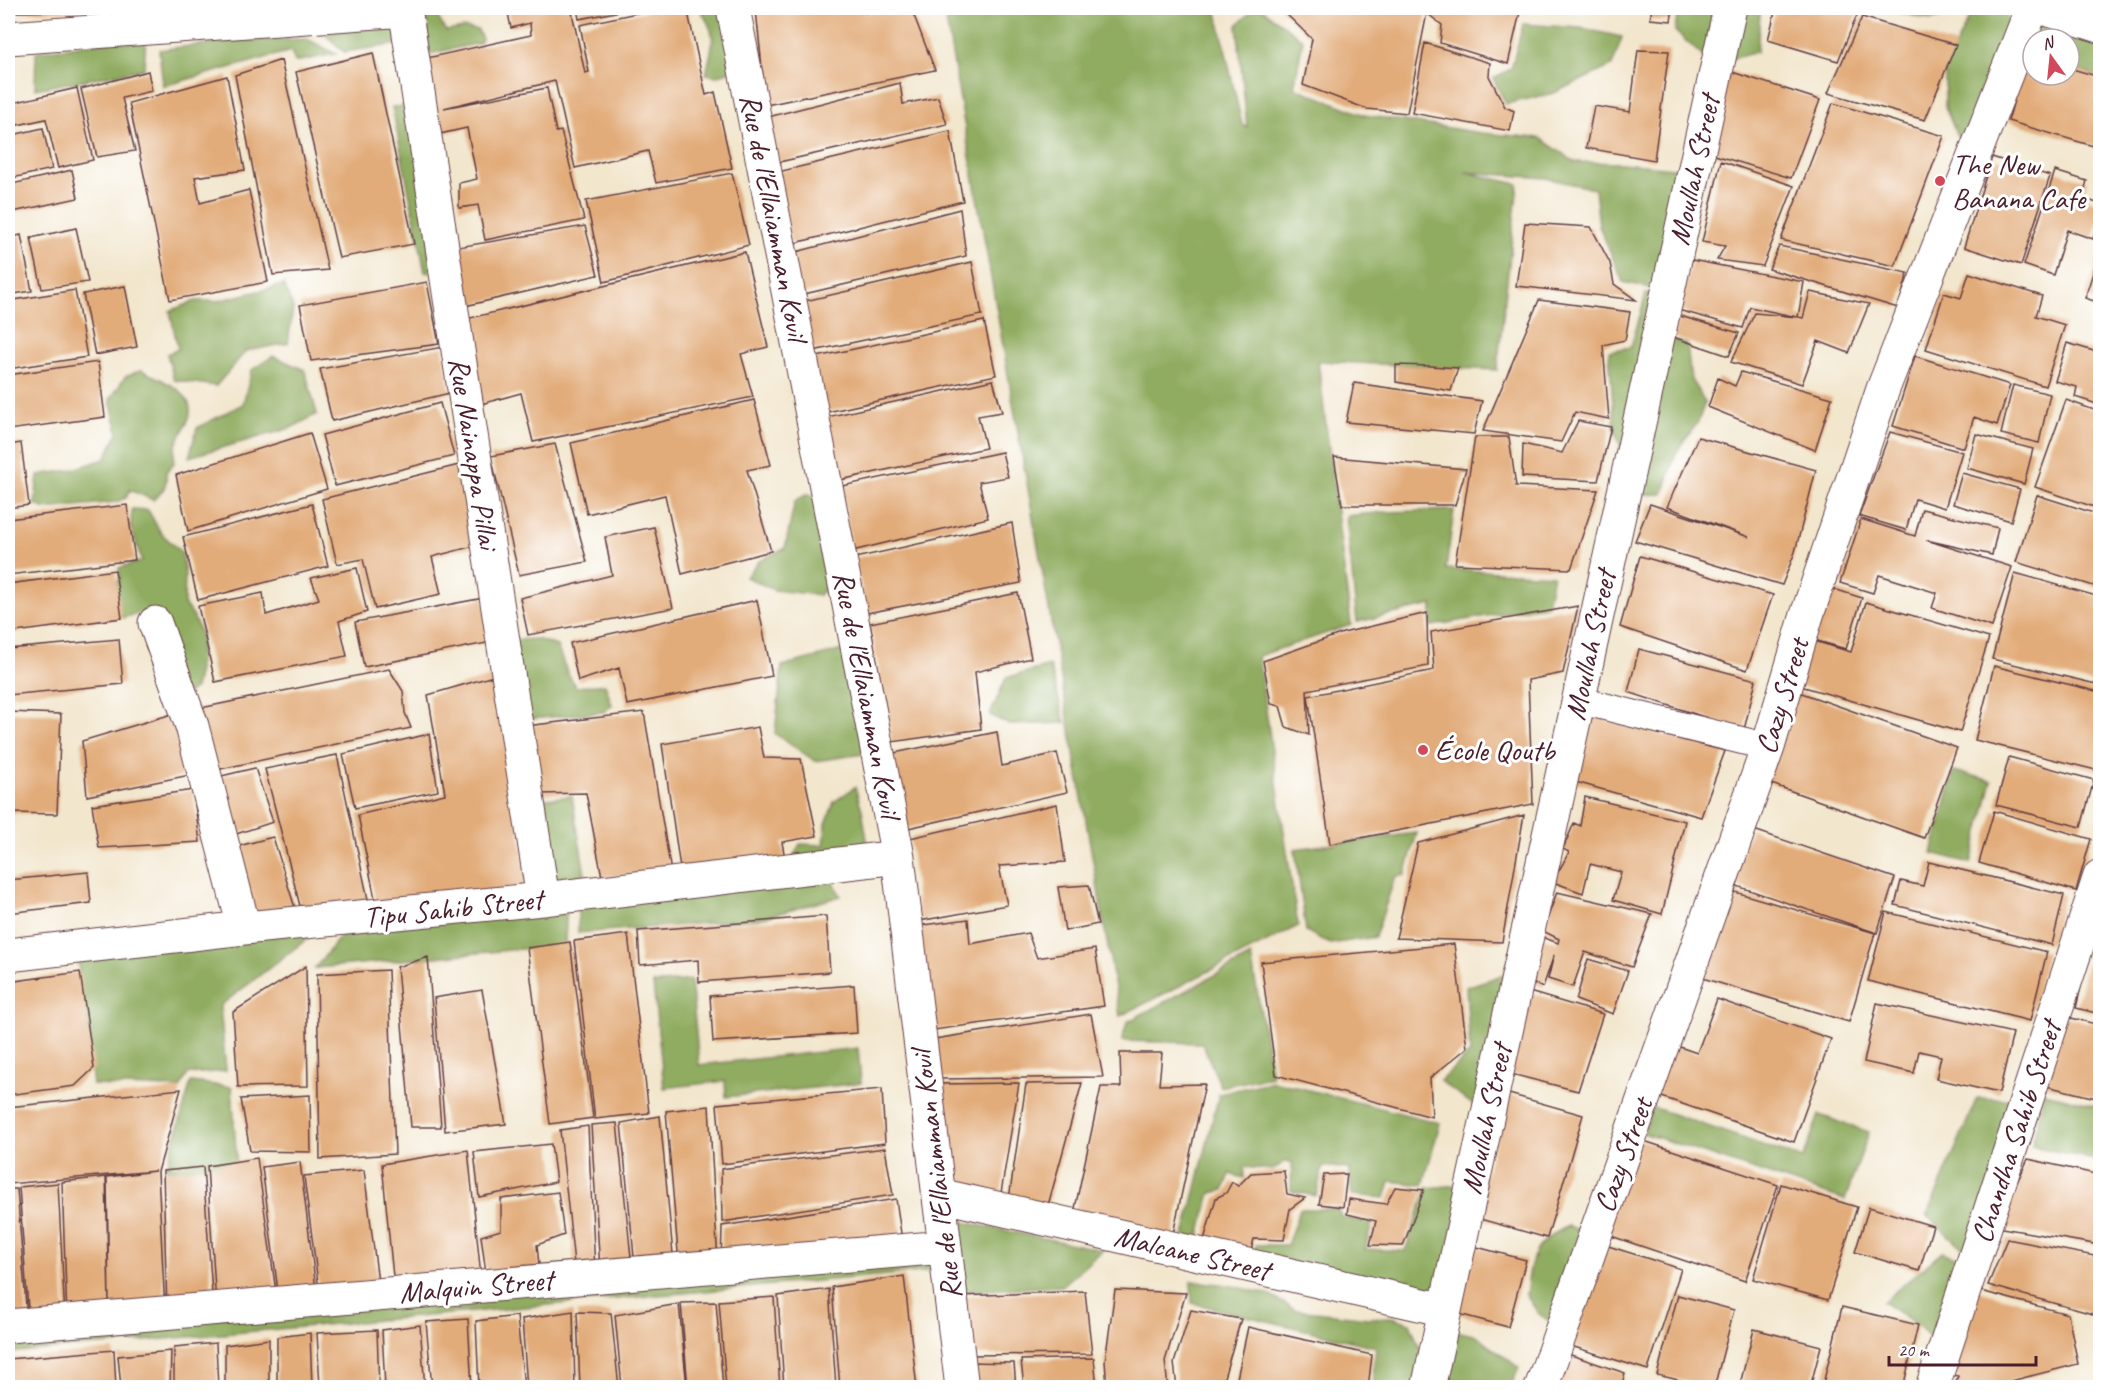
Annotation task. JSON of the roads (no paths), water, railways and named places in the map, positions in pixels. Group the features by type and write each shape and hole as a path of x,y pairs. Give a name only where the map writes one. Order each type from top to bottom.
{"street":[{"name":"Rue de l'Ellaiamman Kovil","path":"733,8 898,857 962,1388"},
{"name":"Moullah Street","path":"1428,1388 1730,8"},
{"name":"Cazy Street","path":"1540,1388 1768,747 1807,615 1883,389 2032,8"},
{"path":"2043,8 2100,26"},
{"path":"8,38 405,9"},
{"name":"Rue Nainappa Pillai","path":"405,9 543,899"},
{"path":"155,623 192,726 244,928"},
{"name":"Tipu Sahib Street","path":"8,955 244,928 543,899 898,857"},
{"name":"Chandha Sahib Street","path":"1932,1388 2099,885"},
{"name":"Malcane Street","path":"939,1195 1444,1310"},
{"name":"Malquin Street","path":"8,1326 945,1247"}],"lane":[{"path":"1578,700 1768,747"}],"place":[{"name":"The New Banana Cafe","path":"1940,181"},
{"name":"École Qoutb","path":"1423,750"}]}
